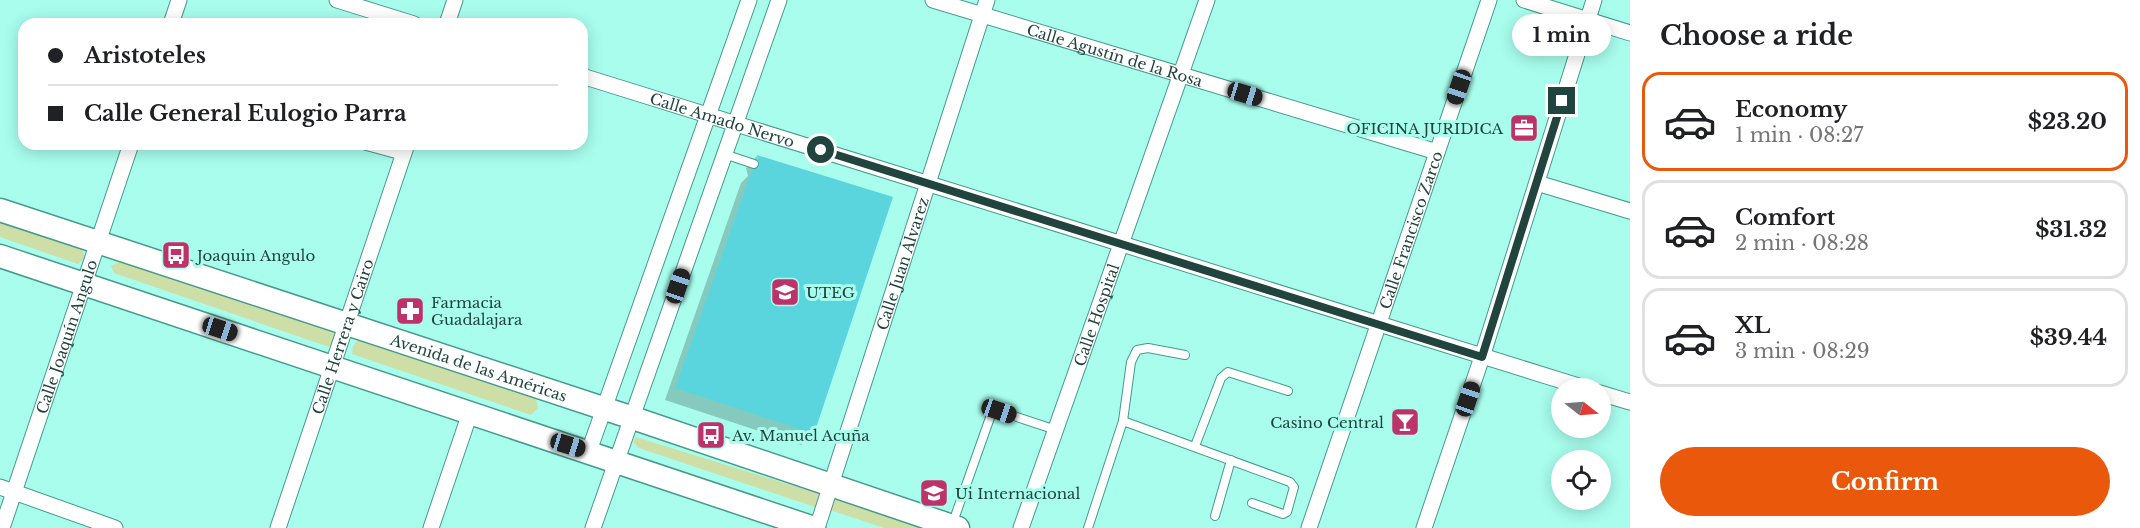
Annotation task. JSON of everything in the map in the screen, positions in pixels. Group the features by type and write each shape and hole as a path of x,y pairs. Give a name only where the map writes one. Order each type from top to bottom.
{"main road":[{"name":"Avenida de las Américas","path":"0,210 346,326 633,418 955,527"},
{"path":"0,256 617,460 815,528"}],"street":[{"path":"173,18 179,0"},
{"path":"337,0 395,18"},
{"path":"449,18 455,0"},
{"path":"589,451 749,0"},
{"path":"593,528 779,0"},
{"name":"Calle Agustín de la Rosa","path":"933,0 985,7 1180,75 1437,152"},
{"name":"Calle Hospital","path":"1021,528 1207,0"},
{"name":"Calle Francisco Zarco","path":"1309,528 1489,0"},
{"path":"1524,0 1630,33"},
{"path":"1424,528 1482,357 1594,0"},
{"name":"Calle Juan Álvarez","path":"815,528 831,485 985,7"},
{"name":"Calle Amado Nervo","path":"588,78 1552,378"},
{"name":"Calle Joaquín Angulo","path":"2,528 7,490 86,284 129,150"},
{"name":"Calle Herrera y Cairo","path":"278,528 405,150"},
{"path":"1537,183 1630,211"},
{"path":"1611,396 1630,402"},
{"path":"431,528 470,413"},
{"path":"7,490 115,528"}],"lane":[{"path":"724,154 754,164"},
{"path":"1088,528 1123,421 1131,362 1137,350 1148,348 1185,355"},
{"path":"1195,446 1221,378 1228,372 1288,391"},
{"path":"955,527 992,412 999,411 1056,430"},
{"path":"1123,421 1290,482 1294,487 1287,512 1284,514 1252,503"},
{"path":"1215,516 1231,460"}],"green space":[{"path":"0,221 82,249 85,258 78,264 0,237"},
{"path":"121,261 333,331 336,341 329,347 114,273 111,266"},
{"path":"358,340 536,399 538,408 531,415 352,354 353,346"},
{"path":"636,437 820,494 818,508 639,448 633,442"},
{"path":"833,495 930,528 884,528 827,509"}],"building":[{"name":"UTEG","path":"757,155 893,197 814,434 675,388 752,170 759,166"}],"place":[{"name":"OFICINA JURIDICA","path":"1524,128"},
{"name":"Joaquin Angulo","path":"176,255"},
{"name":"UTEG","path":"785,292"},
{"name":"Farmacia Guadalajara","path":"410,311"},
{"name":"Casino Central","path":"1405,422"},
{"name":"Av. Manuel Acuña","path":"711,435"},
{"name":"Ui Internacional","path":"934,493"}],"route":[{"path":"821,150 1482,357 1562,101"}]}
